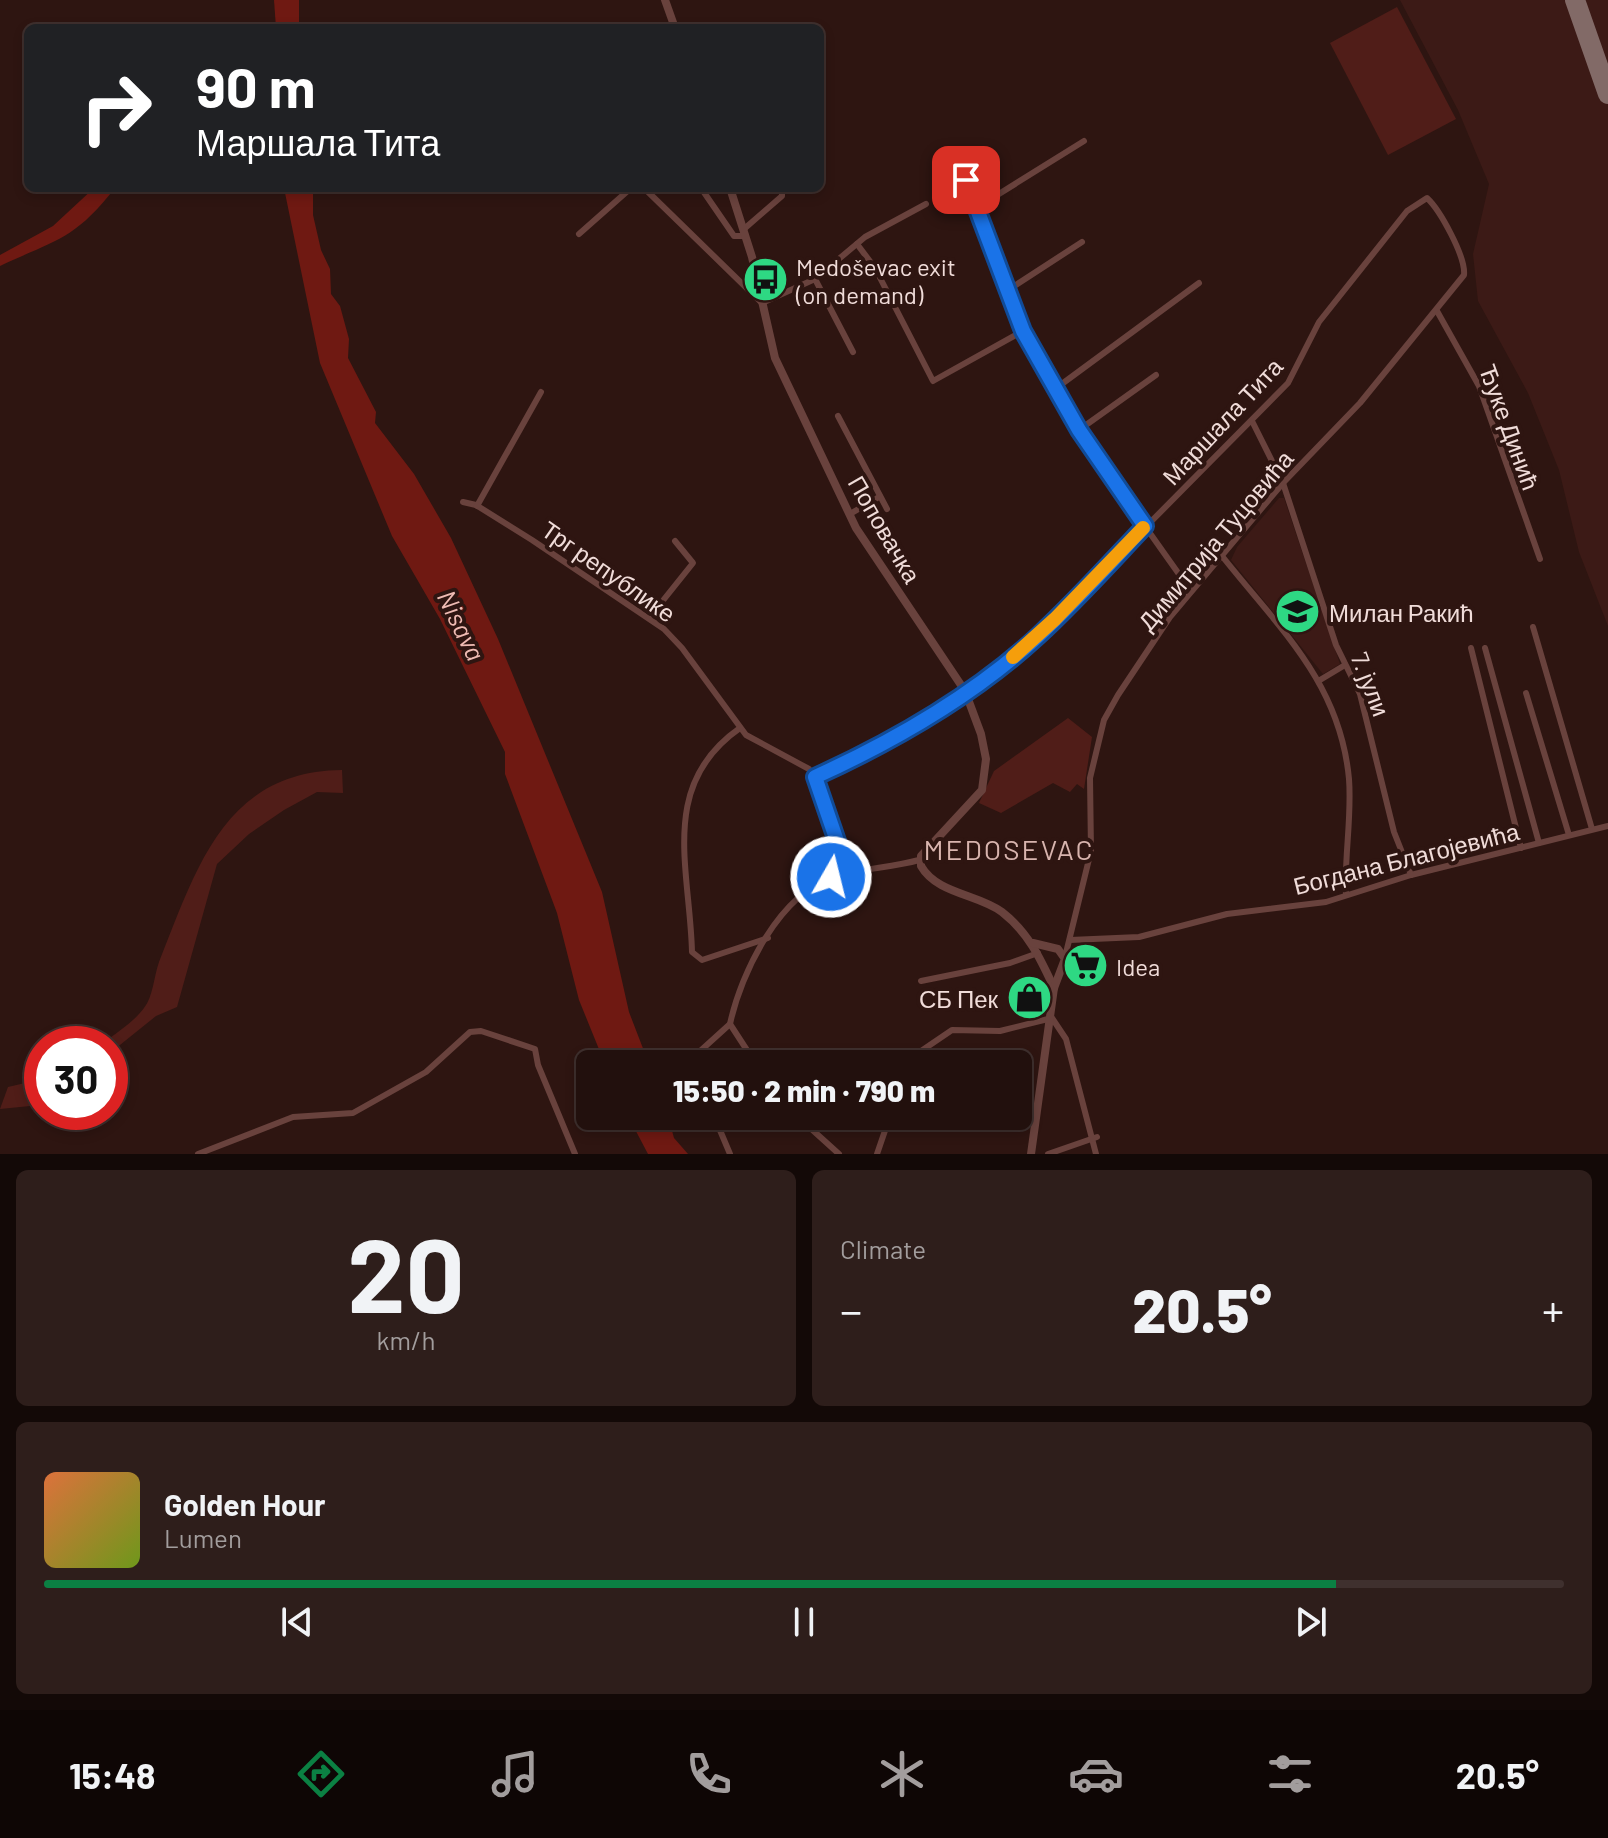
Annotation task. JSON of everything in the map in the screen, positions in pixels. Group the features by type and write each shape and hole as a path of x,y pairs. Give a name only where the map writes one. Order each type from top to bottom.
{"street":[{"path":"665,0 674,24"},
{"path":"978,207 1084,141"},
{"path":"966,180 1023,331 1079,430 1191,591"},
{"path":"579,234 626,192"},
{"path":"648,192 762,303 815,279 857,244 926,204"},
{"path":"704,192 734,236 745,233 782,196 782,192"},
{"name":"Поповачка","path":"731,192 745,233 775,358 850,514 903,600 965,691 984,746 984,787 919,860"},
{"name":"Димитрија Туцовића","path":"1065,948 1091,851 1088,792 1104,720 1132,671 1191,591 1283,483 1360,403 1437,311 1465,269 1437,210 1427,198"},
{"name":"Маршала Тита","path":"815,777 872,749 965,691 1037,637 1288,383 1319,322 1412,205 1427,198"},
{"path":"1008,290 1082,242"},
{"path":"857,244 875,268 933,381 1023,331"},
{"path":"815,279 853,352"},
{"path":"1055,389 1199,283"},
{"name":"Ђуке Динић","path":"1437,311 1479,386 1540,559"},
{"path":"1079,430 1156,375"},
{"path":"477,506 541,392"},
{"path":"838,416 887,509"},
{"name":"7. јули","path":"1252,421 1283,483 1345,665 1360,694 1394,832 1411,875"},
{"path":"850,514 879,497"},
{"name":"Трг републике","path":"463,502 477,506 649,618 682,648 740,728 753,740 800,762 815,777"},
{"path":"649,618 693,563 675,541"},
{"path":"1222,556 1320,680 1339,725 1349,778 1346,895"},
{"path":"1533,627 1592,829"},
{"path":"1471,648 1521,848"},
{"path":"1485,648 1539,843"},
{"path":"1320,680 1345,665"},
{"path":"1526,693 1569,835"},
{"path":"740,728 716,748 690,791 682,850 692,952 702,960 768,938"},
{"path":"815,777 839,852 856,872"},
{"name":"Богдана Благојевића","path":"1065,948 1139,937 1227,914 1326,902 1411,875 1608,826"},
{"path":"831,877 839,852"},
{"path":"701,1050 730,1024 741,982 796,899 831,877 919,860 931,877 999,910 1033,943 1054,988"},
{"path":"1031,1154 1054,988 1065,948 1048,949 1033,943"},
{"path":"921,981 1010,963 1039,955 1048,949"},
{"path":"1046,971 1061,970"},
{"path":"923,1050 952,1030 1000,1031 1052,1018"},
{"path":"1052,1018 1066,1039 1095,1137 1096,1154"},
{"path":"730,1024 747,1050"},
{"path":"198,1154 293,1117 342,1116 366,1107 442,1060 470,1032 481,1031 535,1049 538,1065 575,1154"},
{"path":"720,1130 730,1154"},
{"path":"812,1130 839,1154"},
{"path":"877,1154 885,1130"},
{"path":"1048,1154 1095,1137"}],"shaded area":[{"path":"1400,0 1608,0 1608,626 1579,552 1559,470 1528,393 1478,301 1473,254 1489,184 1458,110"},
{"path":"1397,7 1456,119 1388,155 1330,43"},
{"name":"Милан Ракић","path":"1279,498 1284,498 1340,664 1323,674 1231,560 1237,547"},
{"path":"1068,718 1092,737 1084,789 1077,784 1070,792 1053,783 1001,813 979,803 994,771"},
{"path":"342,770 343,793 317,792 284,810 249,834 217,864 177,1007 156,1016 128,1039 128,1026 125,1026 147,1003 159,962 187,893 220,832 242,807 269,787 302,775"},
{"path":"24,1083 24,1107 0,1109 8,1087"}],"water":[{"path":"274,0 299,0 299,24 276,24"},
{"path":"90,192 111,192 87,219 63,237 0,266 0,255 53,226"},
{"name":"Nisava","path":"285,192 313,192 313,215 321,250 330,269 331,294 340,306 349,339 348,358 376,412 375,423 414,474 451,538 498,639 602,892 629,1012 644,1050 599,1050 579,1000 557,913 505,774 505,752 440,619 392,536 320,363"},
{"path":"635,1130 672,1130 674,1138 688,1154 648,1154"}],"taxiway":[{"path":"1575,0 1608,94"}],"slow traffic":[{"path":"1013,657 1037,637 1143,528"}],"place":[{"name":"Medoševac exit (on demand)","path":"765,280"},
{"name":"Милан Ракић","path":"1298,612"},
{"name":"Idea","path":"1085,966"},
{"name":"СБ Пек","path":"1029,998"}],"district":[{"name":"MEDOSEVAC","path":"1009,849"}],"route":[{"path":"831,877 839,852 838,844 815,777 872,749 949,703 1008,661 1037,637 1145,526 1079,430 1023,331 966,180"}]}
